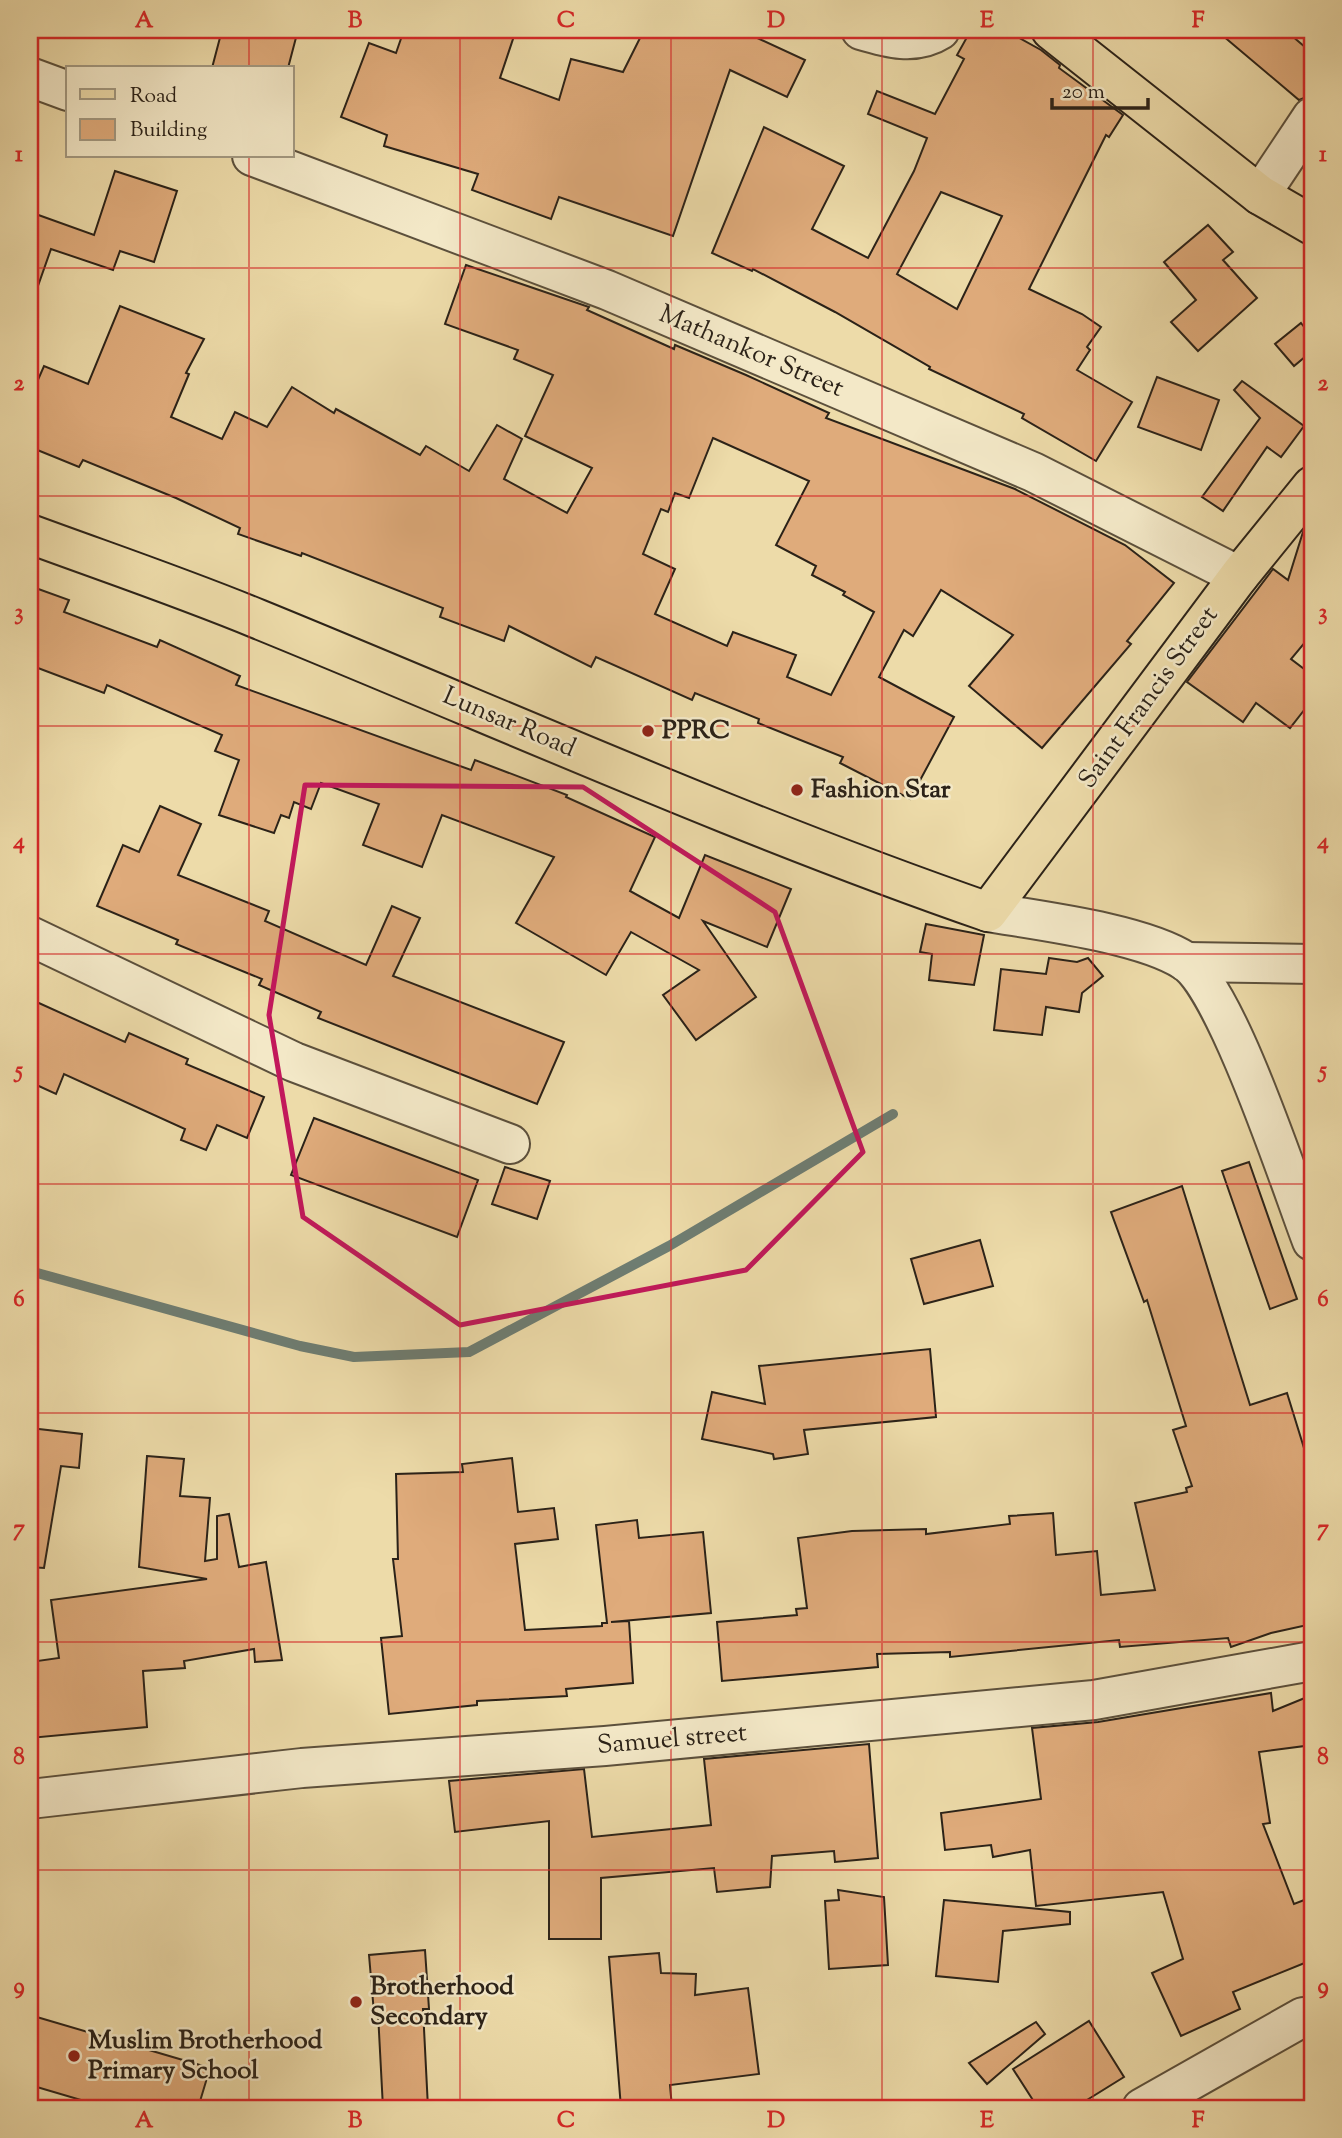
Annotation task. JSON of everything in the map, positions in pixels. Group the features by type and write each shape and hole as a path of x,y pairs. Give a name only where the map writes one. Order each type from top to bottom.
{"main road":[{"path":"1051,30 1260,195 1312,225"},
{"name":"Saint Francis Street","path":"988,912 1239,576 1312,486"},
{"name":"Lunsar Road","path":"30,534 255,617 686,797 988,912"}],"street":[{"path":"861,30 895,41 930,36 940,30"},
{"path":"30,78 66,90"},
{"path":"1260,195 1312,117"},
{"name":"Mathankor Street","path":"257,158 607,290 1032,472 1239,576"},
{"path":"988,912 1140,943 1186,962 1312,964"},
{"path":"30,936 295,1062 510,1144"},
{"path":"1186,962 1210,991 1235,1040 1312,1241"},
{"name":"Samuel street","path":"30,1799 302,1768 605,1746 1094,1700 1312,1661"},
{"path":"1142,2108 1303,2017"}],"highlighted area":[{"path":"305,785 583,787 775,912 863,1152 746,1270 460,1325 303,1217 269,1015"}],"building":[{"path":"222,30 298,30 289,66 213,66"},
{"path":"404,30 516,30 500,78 559,100 571,59 623,72 644,30 740,30 805,60 787,97 730,70 673,236 559,197 551,219 472,190 478,174 384,146 387,135 341,117 369,43 396,53"},
{"path":"971,30 1005,30 1041,50 1060,65 1059,68 1123,115 1109,137 1106,135 1029,289 1082,314 1101,327 1087,347 1090,350 1077,370 1132,402 1096,461 1022,418 1024,414 929,369 930,367 835,312 753,269 752,271 712,253 764,127 844,166 812,229 868,258 914,171 927,138 868,114 877,91 935,114 964,59 957,55","holes":["941,192 1002,216 957,309 897,274"]},
{"path":"1216,30 1285,30 1312,53 1312,95 1299,100"},
{"path":"115,171 177,191 154,262 120,251 113,270 51,249 33,300 30,300 30,212 94,235"},
{"path":"1208,225 1233,252 1223,260 1257,298 1198,351 1171,322 1196,300 1164,262"},
{"path":"466,265 589,307 587,310 674,349 675,345 829,413 826,418 1015,489 1125,545 1174,583 1127,641 1131,644 1042,748 969,686 1013,635 941,590 913,636 904,630 879,677 954,717 910,799 840,763 843,757 758,723 759,719 695,693 692,700 596,657 591,667 509,626 504,641 440,617 443,608 302,553 301,556 238,534 240,528 176,498 83,460 79,467 30,447 30,398 44,366 88,384 120,306 204,339 186,373 189,374 171,417 222,439 235,412 267,427 292,387 334,413 336,409 420,455 426,446 469,471 497,425 522,439 504,479 567,513 592,468 525,436 553,375 514,359 518,350 445,324","holes":["713,438 809,481 776,545 816,566 812,575 845,592 843,595 874,612 831,695 787,677 796,655 733,632 727,646 655,614 675,569 643,554 661,509 668,512 675,493 689,498"]},
{"path":"1301,323 1312,337 1312,351 1294,366 1275,344"},
{"path":"1157,377 1219,400 1201,450 1138,427"},
{"path":"1242,381 1304,426 1281,457 1267,447 1223,511 1202,497 1260,418 1234,390"},
{"path":"1310,524 1312,634 1291,659 1312,675 1312,700 1290,728 1256,703 1243,722 1187,682 1273,569 1288,580 1303,532"},
{"path":"30,586 69,600 64,612 157,647 160,640 240,676 236,685 471,770 475,760 567,795 566,797 655,837 630,891 679,918 705,855 791,889 767,947 703,921 756,997 696,1040 663,995 699,970 631,932 606,975 516,923 554,857 442,815 422,867 363,845 379,804 321,783 311,809 294,802 289,818 281,815 274,833 219,815 239,760 215,751 222,735 107,685 104,693 30,665"},
{"path":"160,806 201,824 178,875 269,911 265,921 366,965 392,906 420,918 393,976 564,1042 537,1104 318,1018 321,1012 259,985 262,979 176,944 178,940 97,906 123,845 139,852"},
{"path":"926,924 984,935 974,985 929,980 932,954 920,952"},
{"path":"1049,958 1077,962 1088,958 1103,976 1082,993 1079,1012 1046,1007 1042,1035 994,1030 1001,969 1046,974"},
{"path":"30,999 125,1042 129,1033 188,1059 186,1064 264,1097 247,1138 217,1125 206,1150 181,1140 185,1129 64,1074 56,1094 30,1082"},
{"path":"314,1118 478,1180 457,1237 291,1175"},
{"path":"1249,1162 1297,1299 1270,1309 1222,1171"},
{"path":"505,1167 550,1181 537,1219 492,1204"},
{"path":"1182,1186 1250,1405 1287,1393 1312,1474 1312,1624 1271,1633 1231,1647 1228,1638 1120,1647 1119,1640 950,1657 950,1652 877,1654 878,1667 722,1681 717,1622 797,1615 796,1609 807,1608 798,1538 852,1531 926,1529 926,1534 1010,1524 1009,1516 1053,1513 1056,1555 1097,1551 1101,1595 1155,1590 1135,1503 1187,1492 1186,1488 1192,1486 1173,1430 1186,1426 1147,1300 1144,1302 1111,1212"},
{"path":"980,1240 993,1286 924,1304 911,1259"},
{"path":"930,1349 936,1417 804,1430 808,1454 774,1459 773,1454 702,1439 712,1392 765,1404 759,1366"},
{"path":"30,1428 82,1434 79,1468 61,1466 44,1568 30,1567"},
{"path":"147,1456 184,1459 180,1496 210,1498 205,1561 217,1559 217,1516 229,1514 239,1567 266,1562 282,1660 255,1662 254,1649 184,1661 185,1668 143,1671 147,1727 30,1738 30,1662 59,1658 51,1600 207,1579 139,1567"},
{"path":"512,1458 518,1512 554,1508 558,1539 515,1544 525,1630 602,1626 602,1623 607,1623 596,1525 637,1520 639,1538 703,1532 711,1613 611,1622 629,1621 633,1683 566,1689 567,1696 477,1701 477,1705 389,1714 381,1638 402,1636 393,1559 398,1559 396,1474 463,1472 462,1464"},
{"path":"1271,1693 1273,1711 1312,1695 1312,1745 1259,1752 1270,1823 1263,1824 1294,1904 1312,1897 1312,1960 1233,1992 1240,2009 1181,2036 1152,1973 1183,1959 1163,1892 1036,1906 1030,1850 993,1857 991,1845 945,1850 941,1813 1041,1799 1032,1728 1098,1722"},
{"path":"869,1744 878,1858 835,1862 834,1851 772,1856 770,1887 717,1892 714,1868 601,1878 601,1939 549,1939 549,1821 455,1832 449,1781 584,1769 592,1837 711,1825 704,1759"},
{"path":"838,1890 884,1897 888,1965 829,1969 825,1901 839,1900"},
{"path":"944,1900 1070,1912 1070,1924 1003,1931 998,1982 936,1976"},
{"path":"425,1950 429,2009 423,2009 428,2108 383,2108 378,2013 374,2013 369,1955"},
{"path":"659,1953 661,1973 696,1974 695,1995 748,1988 759,2074 670,2085 672,2108 621,2108 609,1957"},
{"name":"Muslim Brotherhood Primary School","path":"30,2015 210,2068 198,2108 108,2108 30,2085"},
{"path":"1089,2021 1124,2077 1074,2108 1038,2108 1013,2069"},
{"path":"1036,2022 1045,2034 987,2084 969,2063"}],"waterway":[{"path":"30,1271 300,1346 354,1357 469,1352 669,1246 893,1114"}],"place":[{"name":"PPRC","path":"648,731"},
{"name":"Fashion Star","path":"797,790"},
{"name":"Brotherhood Secondary","path":"356,2002"},
{"name":"Muslim Brotherhood Primary School","path":"74,2056"}]}
